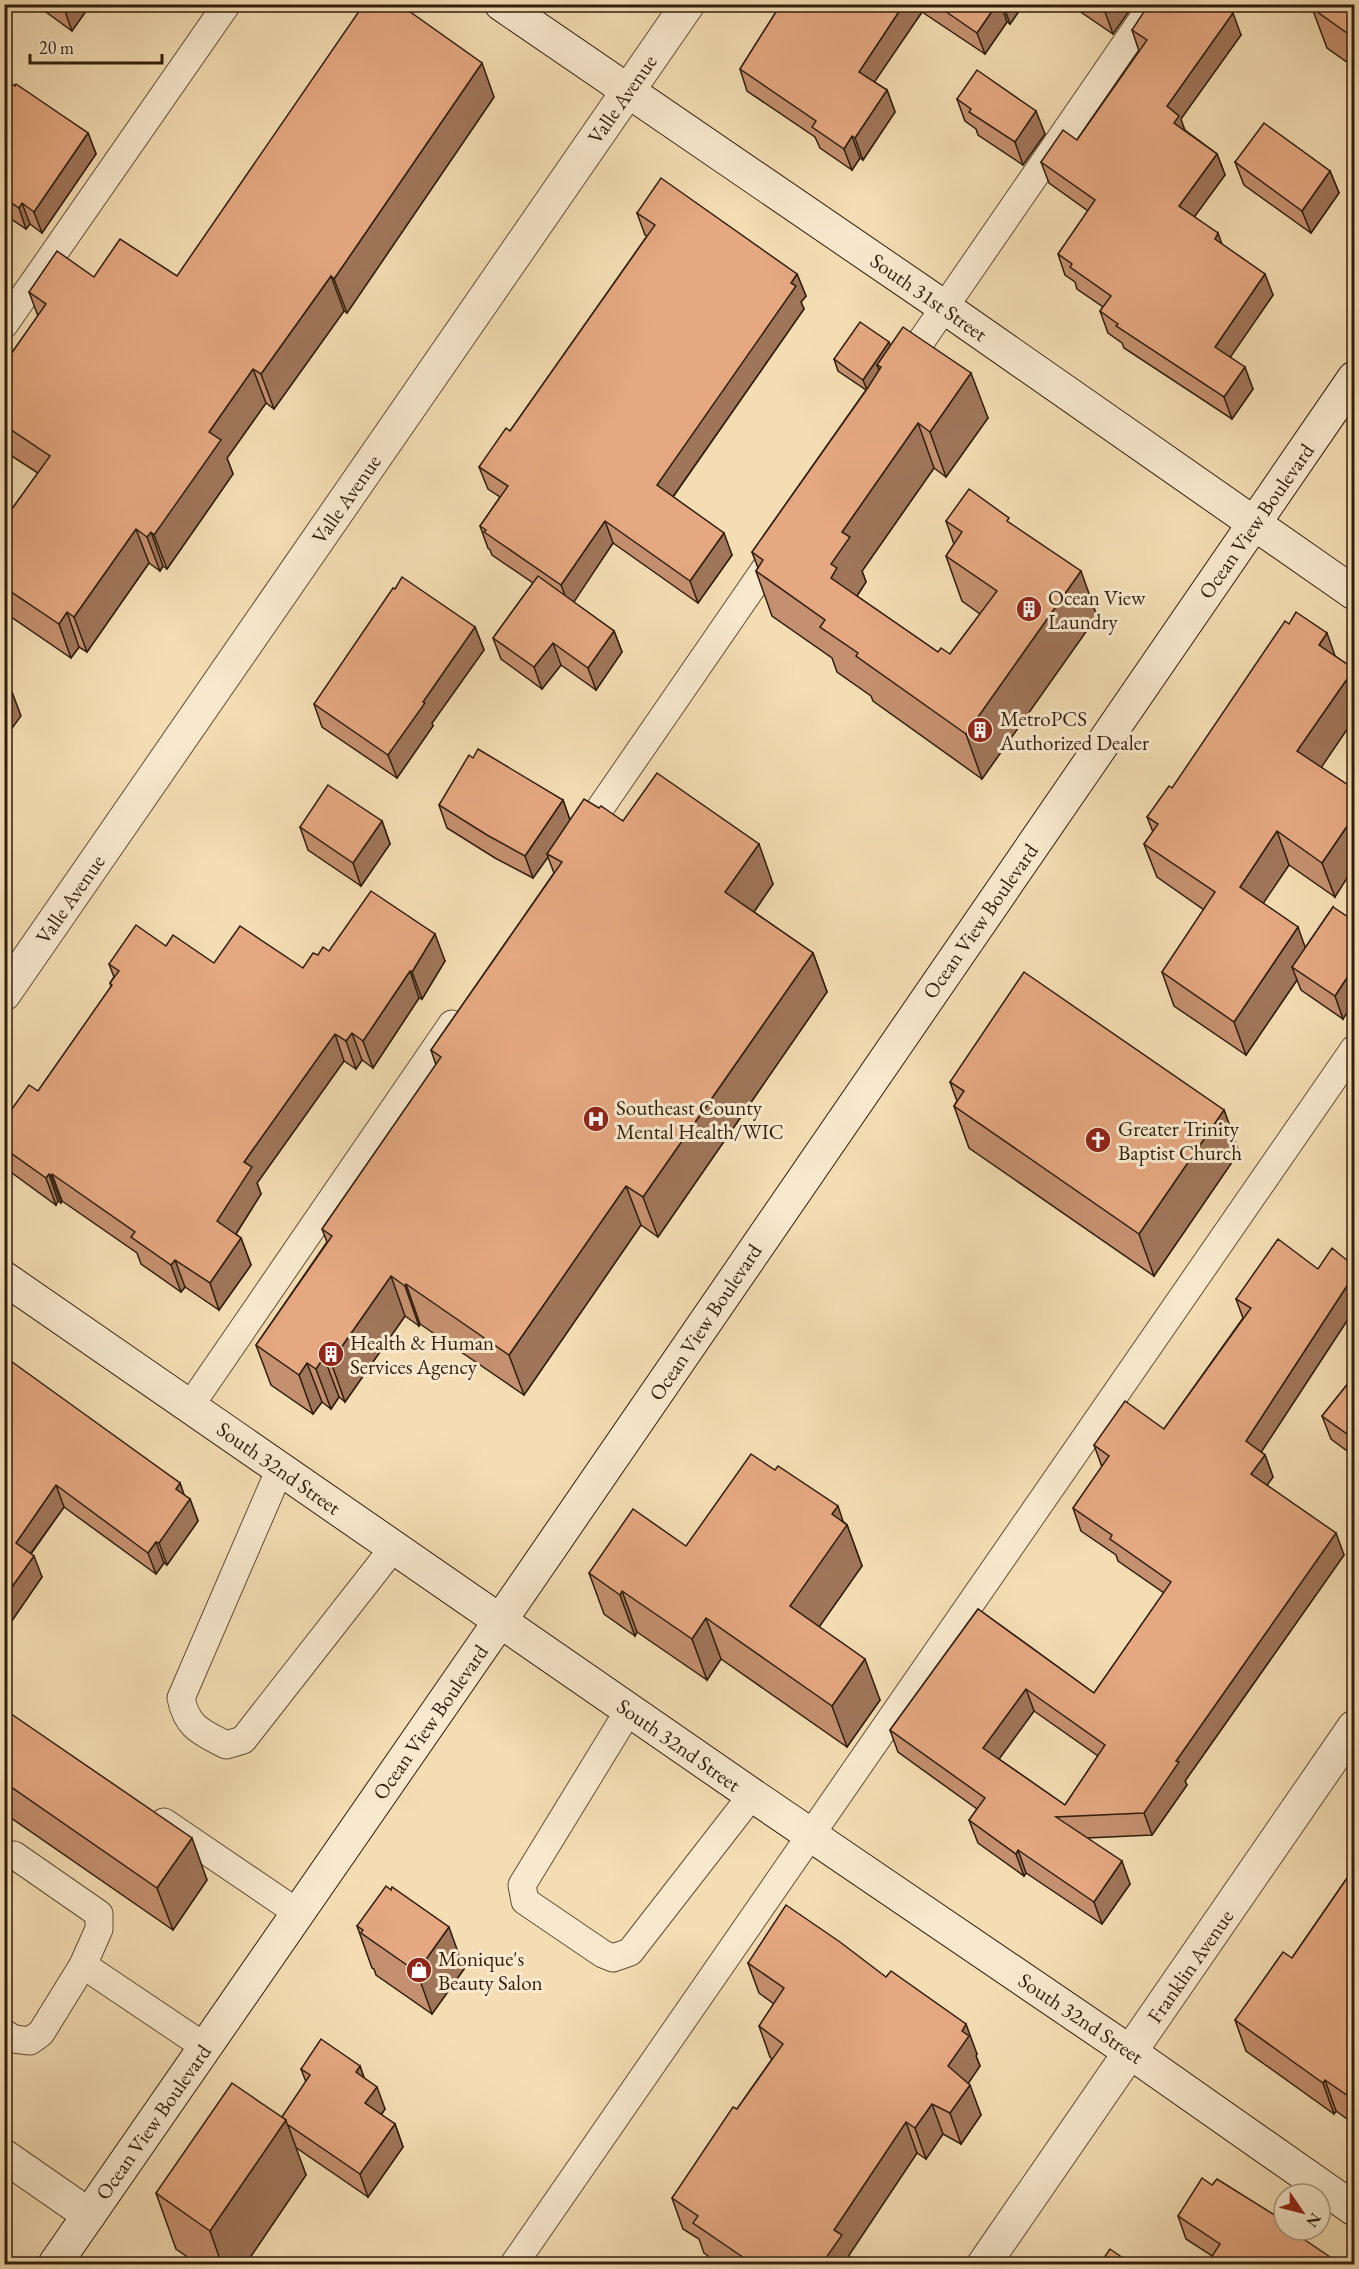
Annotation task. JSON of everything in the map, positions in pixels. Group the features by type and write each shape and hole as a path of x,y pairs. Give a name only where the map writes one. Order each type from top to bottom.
{"main road":[{"name":"South 31st Street","path":"501,4 944,307 1354,593"},
{"name":"Valle Avenue","path":"4,994 688,4"},
{"name":"Ocean View Boulevard","path":"55,2265 1354,378"},
{"name":"South 32nd Street","path":"4,1278 752,1795 1130,2052 1354,2209"},
{"name":"Franklin Avenue","path":"984,2265 1354,1727"},
{"path":"4,2156 89,2215"}],"lane":[{"path":"4,325 227,4"},
{"path":"890,386 1153,4"},
{"path":"567,857 796,523"},
{"path":"190,1406 466,1004"},
{"path":"514,2265 1354,1049"},
{"path":"280,1469 181,1698 184,1713 196,1729 226,1745 243,1740 394,1547"},
{"path":"629,1710 522,1885 525,1901 603,1954 613,1958 630,1952 752,1795"},
{"path":"141,1806 297,1913"},
{"path":"4,1858 14,1855 99,1914 99,1929 83,1965 41,2033 30,2041 14,2039 4,2033"},
{"path":"83,1965 205,2047"}],"building":[{"path":"56,4 70,4 65,11"},
{"path":"364,4 399,4 482,63 334,279 331,276 261,374 253,369 209,432 221,440 154,535 151,532 147,537 136,529 74,617 67,612 59,624 4,587 4,520 50,456 4,425 4,364 46,304 29,292 57,251 94,277 120,239 177,276"},
{"path":"781,4 904,4 859,72 887,90 855,138 852,136 844,149 812,127 816,121 740,69"},
{"path":"935,4 997,4 977,33"},
{"path":"1093,4 1111,4 1105,12"},
{"path":"1149,4 1221,4 1233,13 1167,106 1179,116 1174,123 1217,154 1179,206 1218,233 1215,239 1265,274 1215,347 1245,367 1224,397 1116,326 1118,324 1100,311 1111,296 1070,267 1072,264 1058,254 1095,200 1041,162 1063,130 1077,140 1147,40 1132,30"},
{"path":"1315,4 1354,4 1354,38 1312,8"},
{"path":"977,70 1036,111 1015,142 969,112 971,109 957,99"},
{"path":"4,79 15,86 16,84 88,133 34,212 22,203 19,208 4,198"},
{"path":"1264,123 1330,171 1302,211 1235,162"},
{"path":"661,178 797,274 791,283 796,286 657,485 724,533 690,581 605,521 561,585 484,532 486,530 480,526 508,486 479,467 506,428 510,431 655,225 637,213"},
{"path":"860,322 889,342 863,380 834,359"},
{"path":"903,327 971,373 930,432 918,423 842,532 850,537 831,564 837,568 831,578 938,652 941,648 950,654 997,591 946,556 962,532 946,521 969,489 1009,518 1007,521 1081,571 966,734 856,656 858,653 820,627 825,620 756,571 763,560 752,552 867,389 881,367 877,365"},
{"path":"538,576 614,631 588,668 553,643 534,667 493,638"},
{"path":"402,577 475,627 388,755 314,704"},
{"path":"1296,612 1327,633 1319,645 1354,669 1297,751 1354,789 1354,816 1322,863 1277,831 1240,887 1298,927 1234,1022 1162,972 1215,892 1144,844 1158,824 1147,817 1169,786 1172,788 1285,621 1289,624"},
{"path":"4,681 9,684 4,691"},
{"path":"478,749 563,800 525,856 439,805 469,755 473,758"},
{"name":"Southeast County Mental Health/WIC","path":"657,773 759,844 725,892 813,953 643,1197 626,1186 509,1355 391,1276 331,1362 324,1357 316,1369 307,1363 299,1375 256,1345 332,1236 322,1229 441,1057 431,1050 562,862 547,854 584,799 599,808 601,806 623,821"},
{"path":"328,785 382,821 353,863 300,827"},
{"path":"371,891 435,934 412,972 410,971 363,1041 352,1033 346,1041 335,1034 244,1162 252,1167 217,1221 241,1238 210,1283 175,1260 171,1265 131,1237 135,1232 52,1174 46,1178 4,1148 4,1134 9,1128 4,1125 4,1120 29,1085 38,1091 112,985 110,983 119,971 109,964 136,925 166,946 173,935 214,963 240,926 303,968 313,953 318,955 323,947 329,951"},
{"path":"1333,907 1354,921 1354,967 1335,996 1292,967"},
{"name":"Greater Trinity Baptist Church","path":"1024,972 1224,1110 1139,1234 954,1106 964,1091 950,1082"},
{"path":"1278,1239 1318,1269 1332,1248 1354,1266 1354,1275 1246,1441 1265,1455 1251,1474 1336,1533 1176,1761 1179,1762 1144,1813 1056,1817 1122,1861 1094,1902 1018,1850 1016,1854 969,1820 985,1798 890,1730 978,1609 1094,1693 1171,1582 1110,1539 1112,1535 1073,1508 1109,1456 1094,1445 1125,1401 1164,1429 1251,1308 1236,1299","holes":["1026,1689 1105,1745 1065,1805 983,1748"]},
{"path":"8,1359 180,1483 176,1489 190,1499 159,1543 156,1542 148,1553 56,1485 16,1543 34,1556 4,1598 4,1364"},
{"path":"1354,1376 1354,1439 1322,1416"},
{"path":"751,1454 775,1470 778,1466 838,1506 832,1514 847,1525 790,1606 865,1659 832,1706 706,1618 692,1639 622,1591 620,1595 589,1573 633,1509 686,1546"},
{"path":"4,1709 192,1838 157,1888 4,1782"},
{"path":"1354,1868 1354,2100 1325,2080 1323,2083 1235,2020 1283,1952 1292,1958"},
{"path":"386,1886 391,1890 392,1887 449,1927 417,1972 361,1933 363,1930 357,1926"},
{"path":"786,1905 886,1977 891,1971 966,2024 962,2031 969,2036 948,2066 970,2085 950,2113 932,2104 915,2128 906,2122 834,2230 842,2235 821,2265 740,2265 744,2258 693,2223 698,2216 672,2198 733,2107 737,2109 783,2044 759,2026 784,1988 748,1963"},
{"path":"321,2039 360,2066 356,2072 377,2087 365,2103 395,2124 360,2174 287,2124 282,2117 310,2075 301,2069"},
{"path":"232,2083 286,2120 210,2231 156,2193"},
{"path":"1202,2178 1212,2185 1217,2179 1272,2213 1272,2242 1308,2242 1342,2265 1208,2265 1220,2244 1178,2216"},
{"path":"1110,2249 1133,2265 1099,2265"}],"place":[{"name":"Ocean View Laundry","path":"1029,609"},
{"name":"MetroPCS Authorized Dealer","path":"980,730"},
{"name":"Southeast County Mental Health/WIC","path":"596,1119"},
{"name":"Greater Trinity Baptist Church","path":"1098,1140"},
{"name":"Health & Human Services Agency","path":"331,1354"},
{"name":"Monique's Beauty Salon","path":"419,1970"}]}
